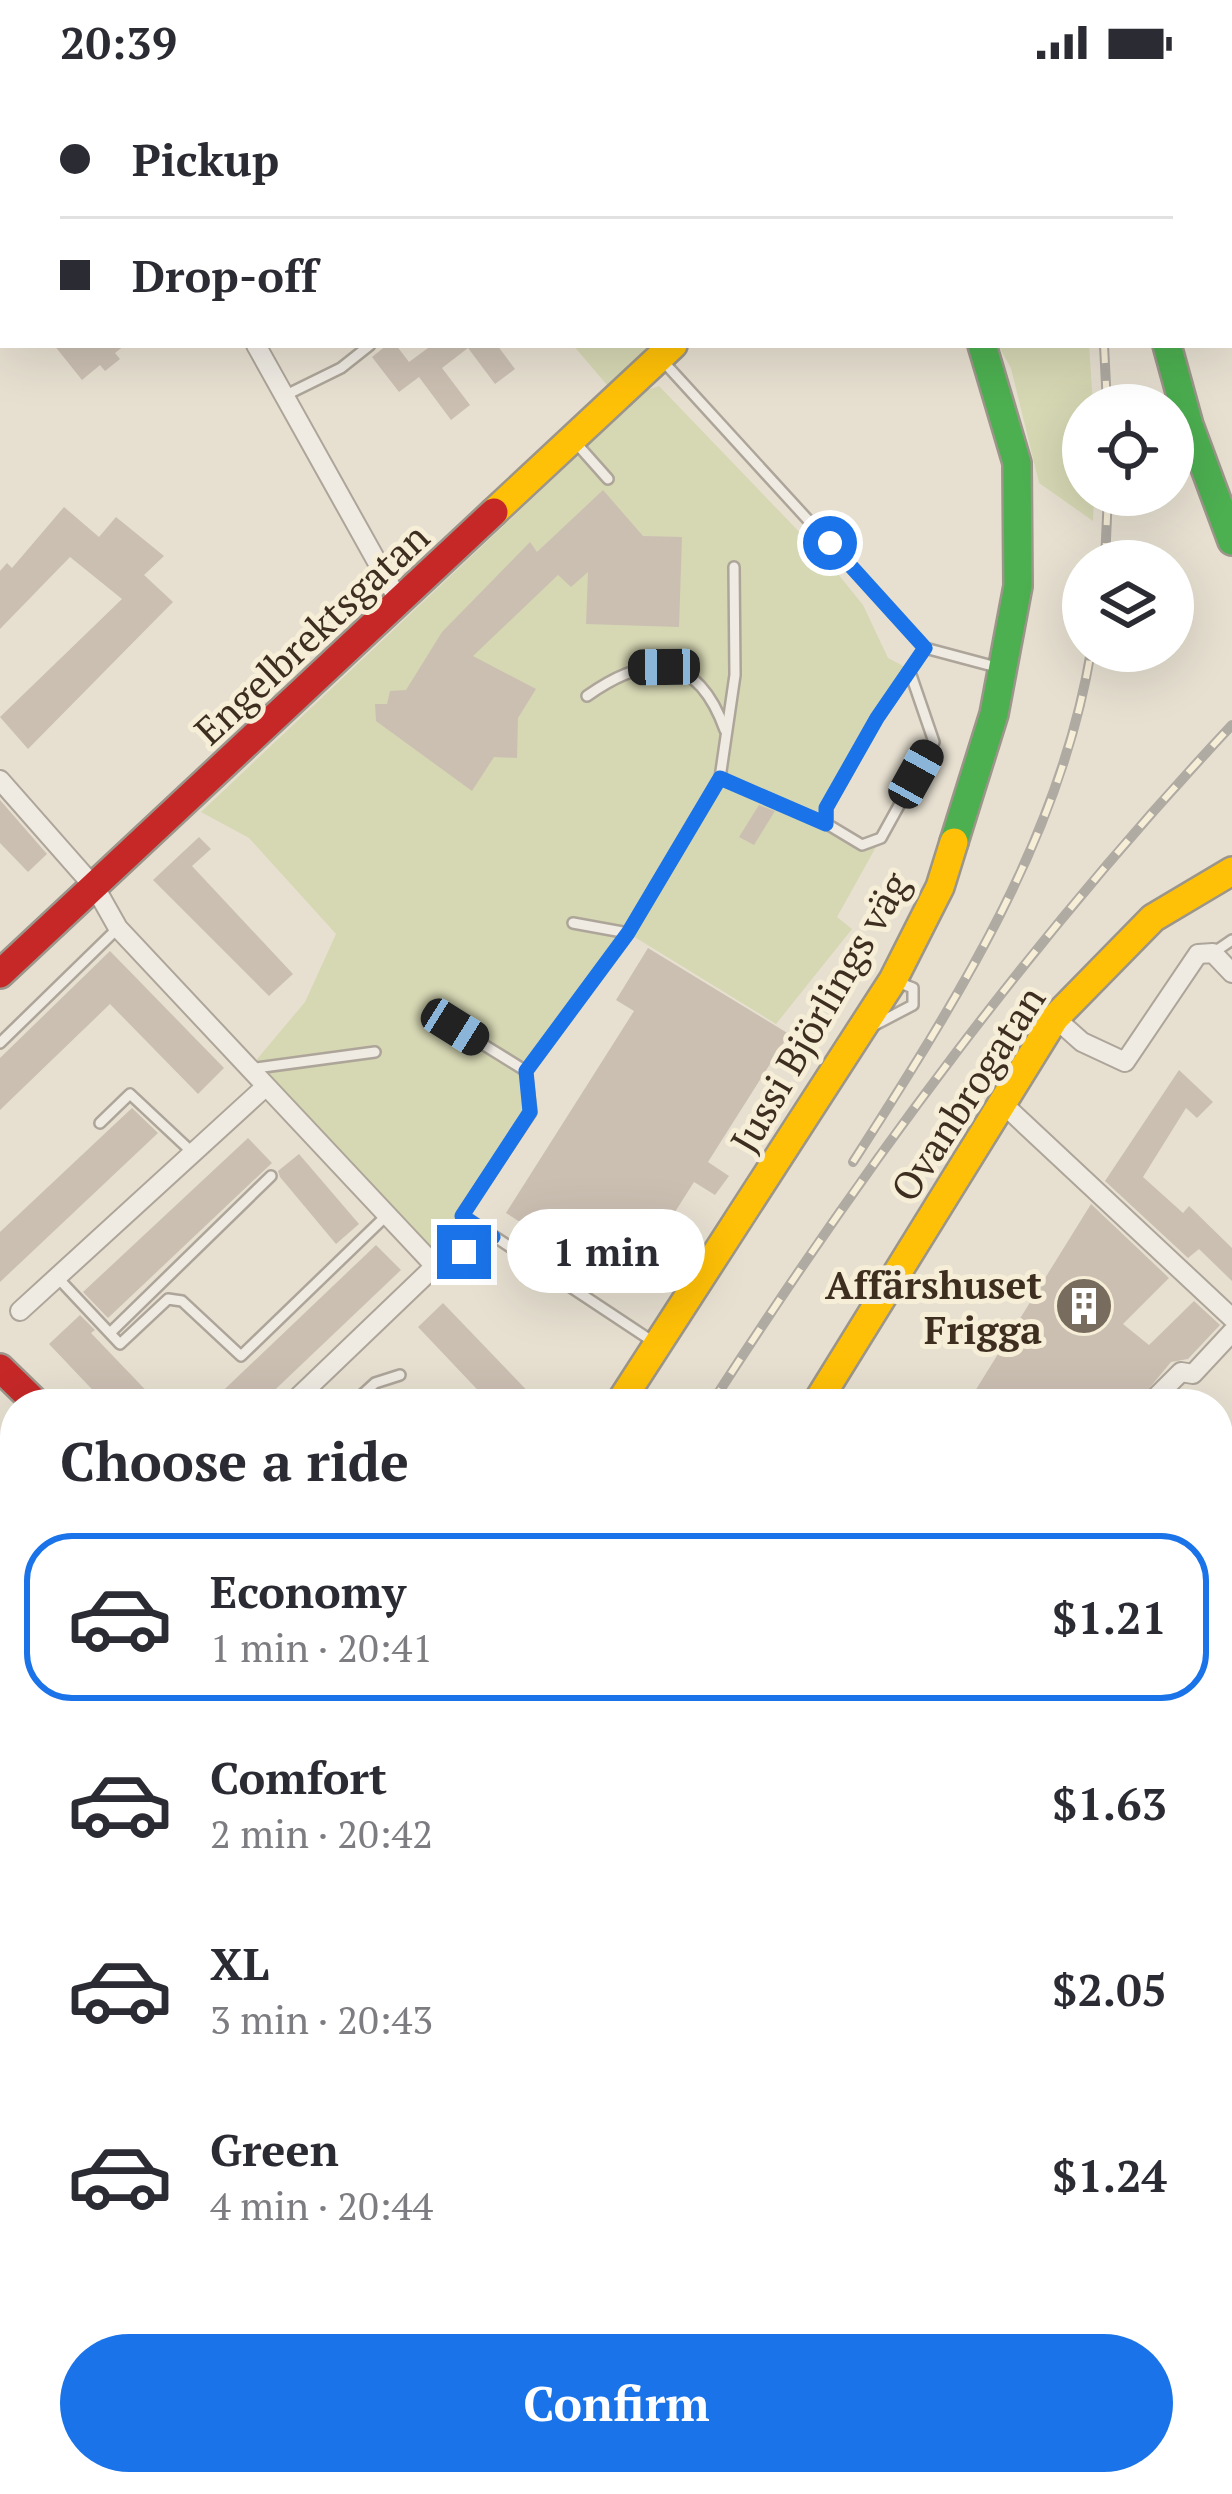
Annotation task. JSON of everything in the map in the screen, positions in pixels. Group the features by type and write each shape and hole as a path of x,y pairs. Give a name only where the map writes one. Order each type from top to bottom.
{"street":[{"path":"258,348 400,603"},
{"name":"Jussi Björlings väg","path":"630,1389 892,980 940,887 1006,669 1018,586 1020,500 1004,406 983,348"},
{"path":"1168,348 1189,425 1232,541"},
{"name":"Engelbrektsgatan","path":"0,974 667,351"},
{"path":"0,780 95,889 118,928 436,1266 309,1387"},
{"name":"Ovanbrogatan","path":"825,1389 1055,1018 1153,918 1232,871"},
{"path":"1055,1018 1082,1042 1125,1062 1198,954 1213,952 1232,973"},
{"path":"20,1311 264,1088"},
{"path":"1002,1103 1232,1318"},
{"path":"1164,1389 1181,1372 1192,1374 1232,1332"},
{"path":"0,1368 22,1389"}],"lane":[{"path":"284,396 341,368 366,348"},
{"path":"667,351 925,648 1006,669"},
{"path":"573,440 608,478"},
{"path":"660,1346 462,1216 530,1112 526,1071 628,933 720,778 735,675 734,567"},
{"path":"826,824 826,808 877,718 925,648"},
{"path":"587,697 635,667 687,673 706,687 726,735"},
{"path":"720,778 826,824 862,845 881,838 934,742 910,675"},
{"path":"573,923 628,933"},
{"path":"0,1042 118,928"},
{"path":"1213,952 1232,940"},
{"path":"455,1027 526,1071"},
{"path":"248,1070 375,1052"},
{"path":"100,1123 130,1094 193,1153"},
{"path":"111,1332 271,1176"},
{"path":"57,1277 120,1344 168,1299 182,1300 241,1355 386,1216"},
{"path":"436,1266 493,1237"},
{"path":"368,1389 400,1375"}],"green space":[{"path":"576,348 648,348 607,385"},
{"path":"1000,348 1089,348 1092,384 1062,384 1062,499 1039,483 1011,368"},
{"path":"659,386 830,564 863,605 888,658 913,671 877,719 827,808 827,824 861,845 881,838 837,917 852,929 776,1024 628,933 527,1071 531,1112 462,1215 435,1266 248,1070 305,1002 336,934 249,838 201,812 647,390"}],"building":[{"path":"56,348 121,348 115,353 120,359 105,371 100,365 82,380"},
{"path":"383,348 398,348 409,362 428,348 468,348 442,368 470,405 451,420 419,377 399,392 372,357"},
{"path":"468,348 499,348 515,369 495,384"},
{"path":"603,490 643,536 682,537 679,627 586,624 588,572 571,587 558,575 473,656 536,689 518,718 517,758 494,757 472,791 376,721 375,704 387,704 390,691 406,690 442,632 530,542 537,552"},
{"path":"64,507 99,537 116,517 164,556 144,575 173,602 28,749 0,717 122,599 70,557 0,629 0,571 7,563 12,568"},
{"path":"0,800 47,854 28,872 0,843"},
{"path":"759,805 775,811 754,845 739,837"},
{"path":"199,837 211,849 192,866 293,974 269,996 153,880"},
{"path":"648,948 789,1034 708,1162 729,1176 715,1195 694,1182 626,1289 559,1246 551,1258 536,1248 543,1237 506,1213 634,1011 616,1000"},
{"path":"110,951 224,1068 198,1094 110,1004 0,1110 0,1058"},
{"path":"1179,1070 1213,1102 1197,1118 1186,1108 1143,1177 1183,1213 1189,1206 1232,1248 1232,1281 1199,1249 1188,1258 1105,1181"},
{"path":"132,1108 158,1133 0,1282 0,1232"},
{"path":"248,1138 272,1163 108,1318 83,1292"},
{"path":"299,1154 359,1224 336,1244 280,1177 278,1171"},
{"name":"Affärshuset Frigga","path":"1091,1204 1169,1278 1123,1324 1149,1345 1194,1301 1220,1325 1188,1359 1171,1362 1148,1389 976,1389"},
{"path":"376,1245 401,1270 276,1389 225,1389"},
{"path":"443,1303 526,1389 477,1389 418,1327"},
{"path":"80,1315 145,1389 92,1389 49,1344"}],"railway":[{"path":"1104,348 1106,384"},
{"path":"1106,540 1107,516"},
{"path":"853,1162 965,981 1029,854 1055,788 1086,672"},
{"path":"721,1389 956,1052 1089,886 1232,725"}],"traffic: fast":[{"path":"954,842 994,714 1018,586 1017,463 983,348"},
{"path":"1168,348 1189,425 1232,541"}],"traffic: slow":[{"path":"494,512 670,348"},
{"path":"629,1389 893,980 940,887 954,842"},
{"path":"825,1389 1055,1018 1153,918 1232,871"}],"traffic: jam":[{"path":"0,974 494,512"},
{"path":"0,1368 22,1389"}],"place":[{"name":"Affärshuset Frigga","path":"1084,1306"}],"route":[{"path":"464,1252 493,1237 462,1216 530,1112 526,1071 628,933 720,778 826,824 826,808 877,718 925,648 830,543"}]}
